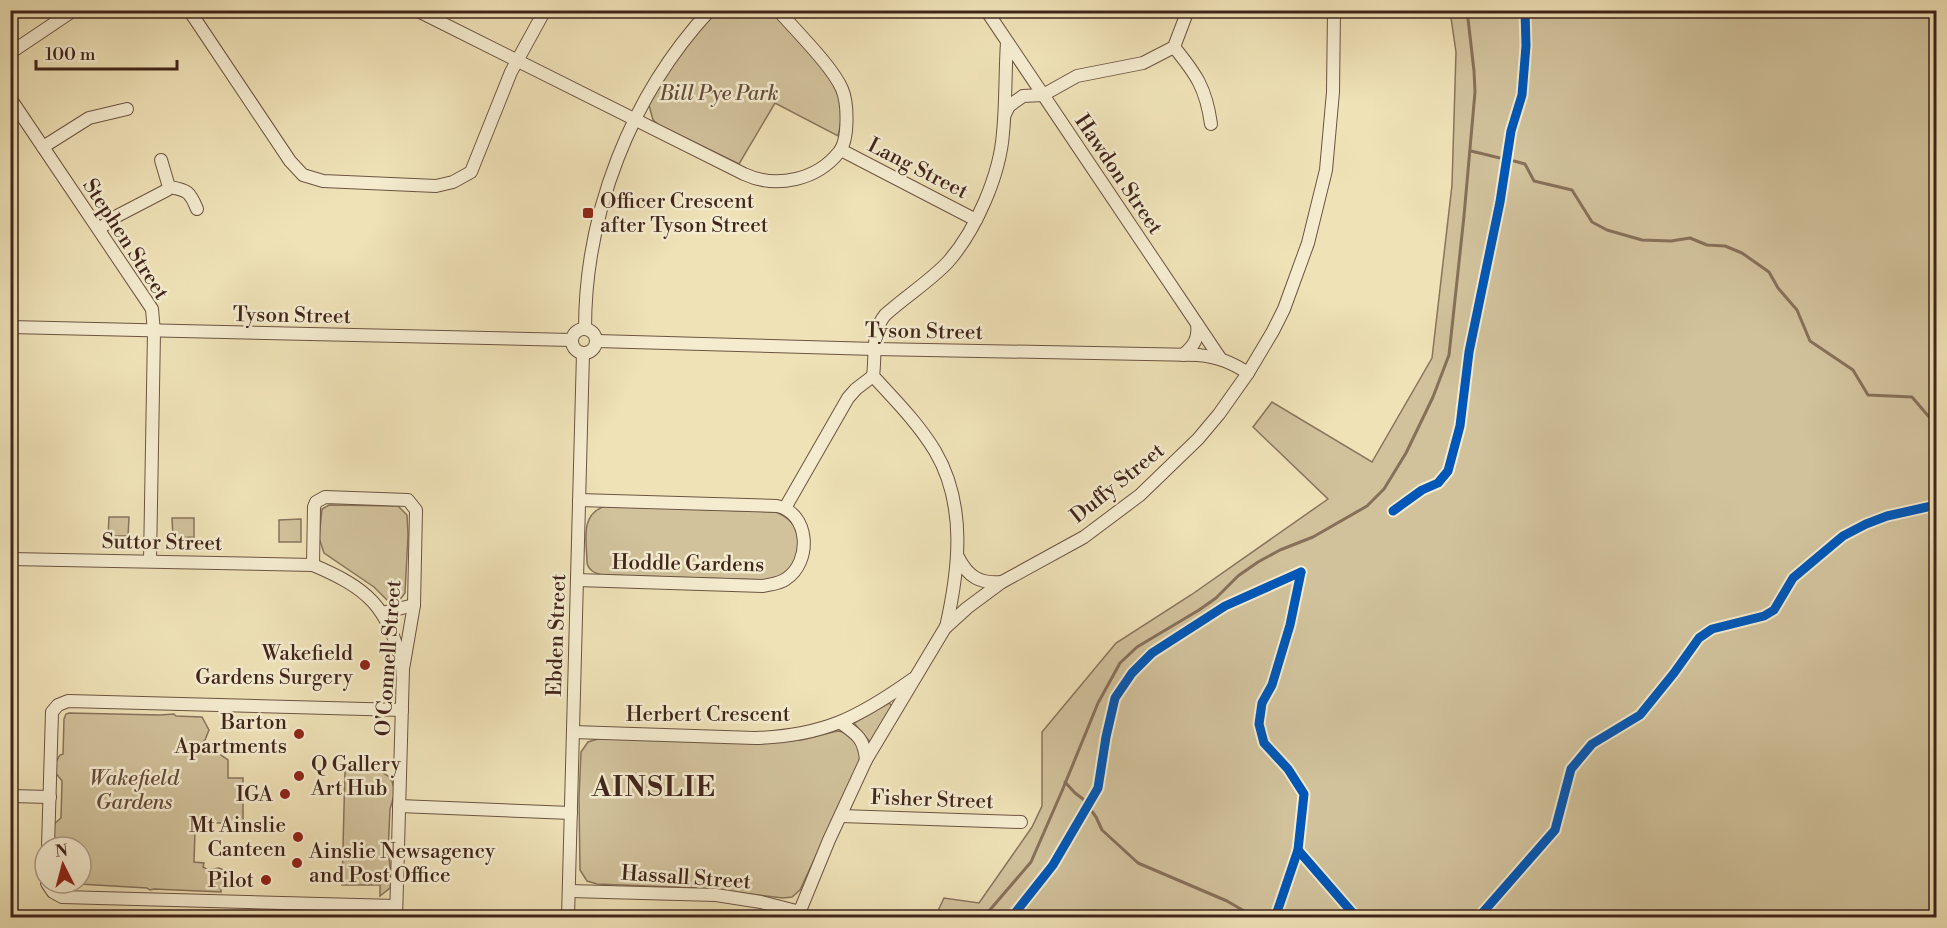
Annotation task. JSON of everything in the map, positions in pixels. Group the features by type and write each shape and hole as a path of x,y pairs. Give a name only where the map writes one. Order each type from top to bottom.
{"street":[{"path":"10,53 74,10"},
{"path":"189,10 290,161 303,175 323,181 436,186 453,182 471,172 517,61 545,10"},
{"path":"416,10 744,174 771,182 797,179 821,168 841,150 847,112 842,89 830,71 778,10"},
{"path":"585,328 590,261 604,196 632,118 677,51 710,10"},
{"name":"Hawdon Street","path":"986,10 1221,358"},
{"path":"1004,115 1009,106 1020,97 1043,95 1077,76 1143,63 1174,47 1188,10"},
{"name":"Duffy Street","path":"799,915 825,849 866,760 945,628 1002,582 1084,537 1140,495 1198,439 1219,414 1248,373 1273,331 1284,309 1308,243 1326,170 1333,92 1334,10"},
{"path":"945,628 953,596 958,557 958,531 954,504 947,478 936,453 919,428 873,375 875,335 880,321 894,307 929,280 950,260 986,200 996,170 1003,136 1007,42"},
{"path":"1174,47 1197,75 1205,95 1211,124"},
{"name":"Stephen Street","path":"10,98 153,309 150,561"},
{"path":"43,147 88,118 127,109"},
{"name":"Lang Street","path":"841,150 976,220"},
{"path":"161,160 170,187"},
{"path":"99,229 117,216 170,187"},
{"path":"170,187 188,192 192,196 196,209"},
{"path":"1183,355 1196,340 1197,324"},
{"name":"Tyson Street","path":"10,327 572,340"},
{"path":"585,328 592,331 597,341 593,350 583,353 575,349 572,340 574,333 585,328"},
{"name":"Tyson Street","path":"597,341 1183,355 1221,358 1248,373"},
{"name":"Ebden Street","path":"568,918 583,353"},
{"path":"579,500 768,505 785,508 848,398 873,375"},
{"name":"O'Connell Street","path":"313,565 314,507 316,502 325,497 408,500 416,510 414,605 403,669 396,912"},
{"name":"Hoddle Gardens","path":"577,580 763,586 781,582 797,567 805,548 801,529 792,514 785,508"},
{"path":"958,557 963,568 972,578 982,582 1002,582"},
{"name":"Suttor Street","path":"10,559 313,565 342,578 366,595 382,614 396,639 403,669"},
{"path":"382,614 414,605"},
{"name":"Herbert Crescent","path":"573,732 755,738 804,734 841,723 876,705 916,677"},
{"path":"48,835 52,712 58,705 68,701 402,710"},
{"path":"841,723 859,737 864,746 866,760"},
{"path":"10,796 50,797"},
{"path":"399,806 571,813"},
{"name":"Fisher Street","path":"841,816 1021,822"},
{"name":"Hassall Street","path":"568,891 716,895 761,902 799,915"},
{"path":"58,895 62,897 396,912"}],"green space":[{"name":"Bill Pye Park","path":"718,11 773,11 822,65 837,89 842,109 838,136 775,103 739,164 653,120 649,105 663,80 689,43"},
{"path":"1450,11 1936,11 1936,917 935,917 944,898 979,903 1032,827 1042,806 1042,732 1116,643 1191,595 1328,499 1253,427 1272,402 1372,462 1432,358 1452,185 1456,52"},
{"path":"329,505 398,506 407,515 405,593 398,602 390,603 374,587 324,553 319,538 322,509"},
{"path":"605,506 776,512 784,516 796,529 799,536 799,552 791,568 785,574 765,580 602,575 588,566 586,530 591,516"},
{"path":"109,517 129,517 128,536 108,536"},
{"path":"172,518 194,518 194,537 173,538"},
{"path":"301,519 301,542 279,542 279,520"},
{"path":"889,703 890,711 870,742 854,723"},
{"name":"Wakefield Gardens","path":"66,714 174,714 202,717 209,730 205,740 201,743 201,749 212,749 228,760 228,778 243,778 243,823 203,823 201,831 195,831 194,862 204,863 203,867 208,870 219,868 228,872 229,881 221,887 221,892 150,890 93,885 93,835 54,835 54,824 61,818 62,781 55,772 56,762 63,754"},
{"path":"837,731 851,737 861,759 800,890 792,897 783,898 699,888 597,884 587,881 580,870 581,752 588,742 601,738 762,742 801,740"},
{"path":"345,770 380,771 392,781 395,792 390,809 388,852 392,879 390,888 380,896 380,885 342,885"}],"waterway":[{"path":"983,918 1031,862 1098,703 1120,663 1137,647 1216,598 1238,576 1258,562 1280,550 1313,537 1367,506 1384,489 1406,453 1433,397 1449,355 1475,92 1467,10"},
{"path":"1471,151 1500,158"},
{"path":"1514,161 1525,164 1534,181 1572,190 1592,222 1607,230 1642,240 1671,241 1690,238 1707,245 1725,246 1742,253 1769,272 1778,288 1797,310 1810,341 1853,370 1868,395 1912,397 1936,425"},
{"path":"1065,782 1083,799 1102,830 1138,863 1227,901 1256,918"}],"cycle path":[{"path":"1393,511 1422,490 1438,483 1448,471 1460,426 1469,352 1500,202 1511,131 1522,95 1526,46 1525,10"},
{"path":"1478,918 1555,830 1571,769 1592,744 1640,715 1699,638 1712,629 1764,616 1774,610 1793,578 1843,536 1887,516 1936,505"},
{"path":"1011,918 1053,865 1098,788 1115,698 1132,673 1152,653 1225,606 1301,572"},
{"path":"1275,918 1298,850 1304,794 1288,769 1264,743 1259,724 1262,703 1272,685 1290,625 1301,572"},
{"path":"1298,850 1357,918"}],"place":[{"name":"Officer Crescent after Tyson Street","path":"588,213"},
{"name":"Wakefield Gardens Surgery","path":"365,665"},
{"name":"Barton Apartments","path":"299,734"},
{"name":"Q Gallery Art Hub","path":"299,776"},
{"name":"IGA","path":"285,794"},
{"name":"Mt Ainslie Canteen","path":"298,837"},
{"name":"Ainslie Newsagency and Post Office","path":"297,863"},
{"name":"Pilot","path":"266,880"}],"district":[{"name":"AINSLIE","path":"654,787"}]}
